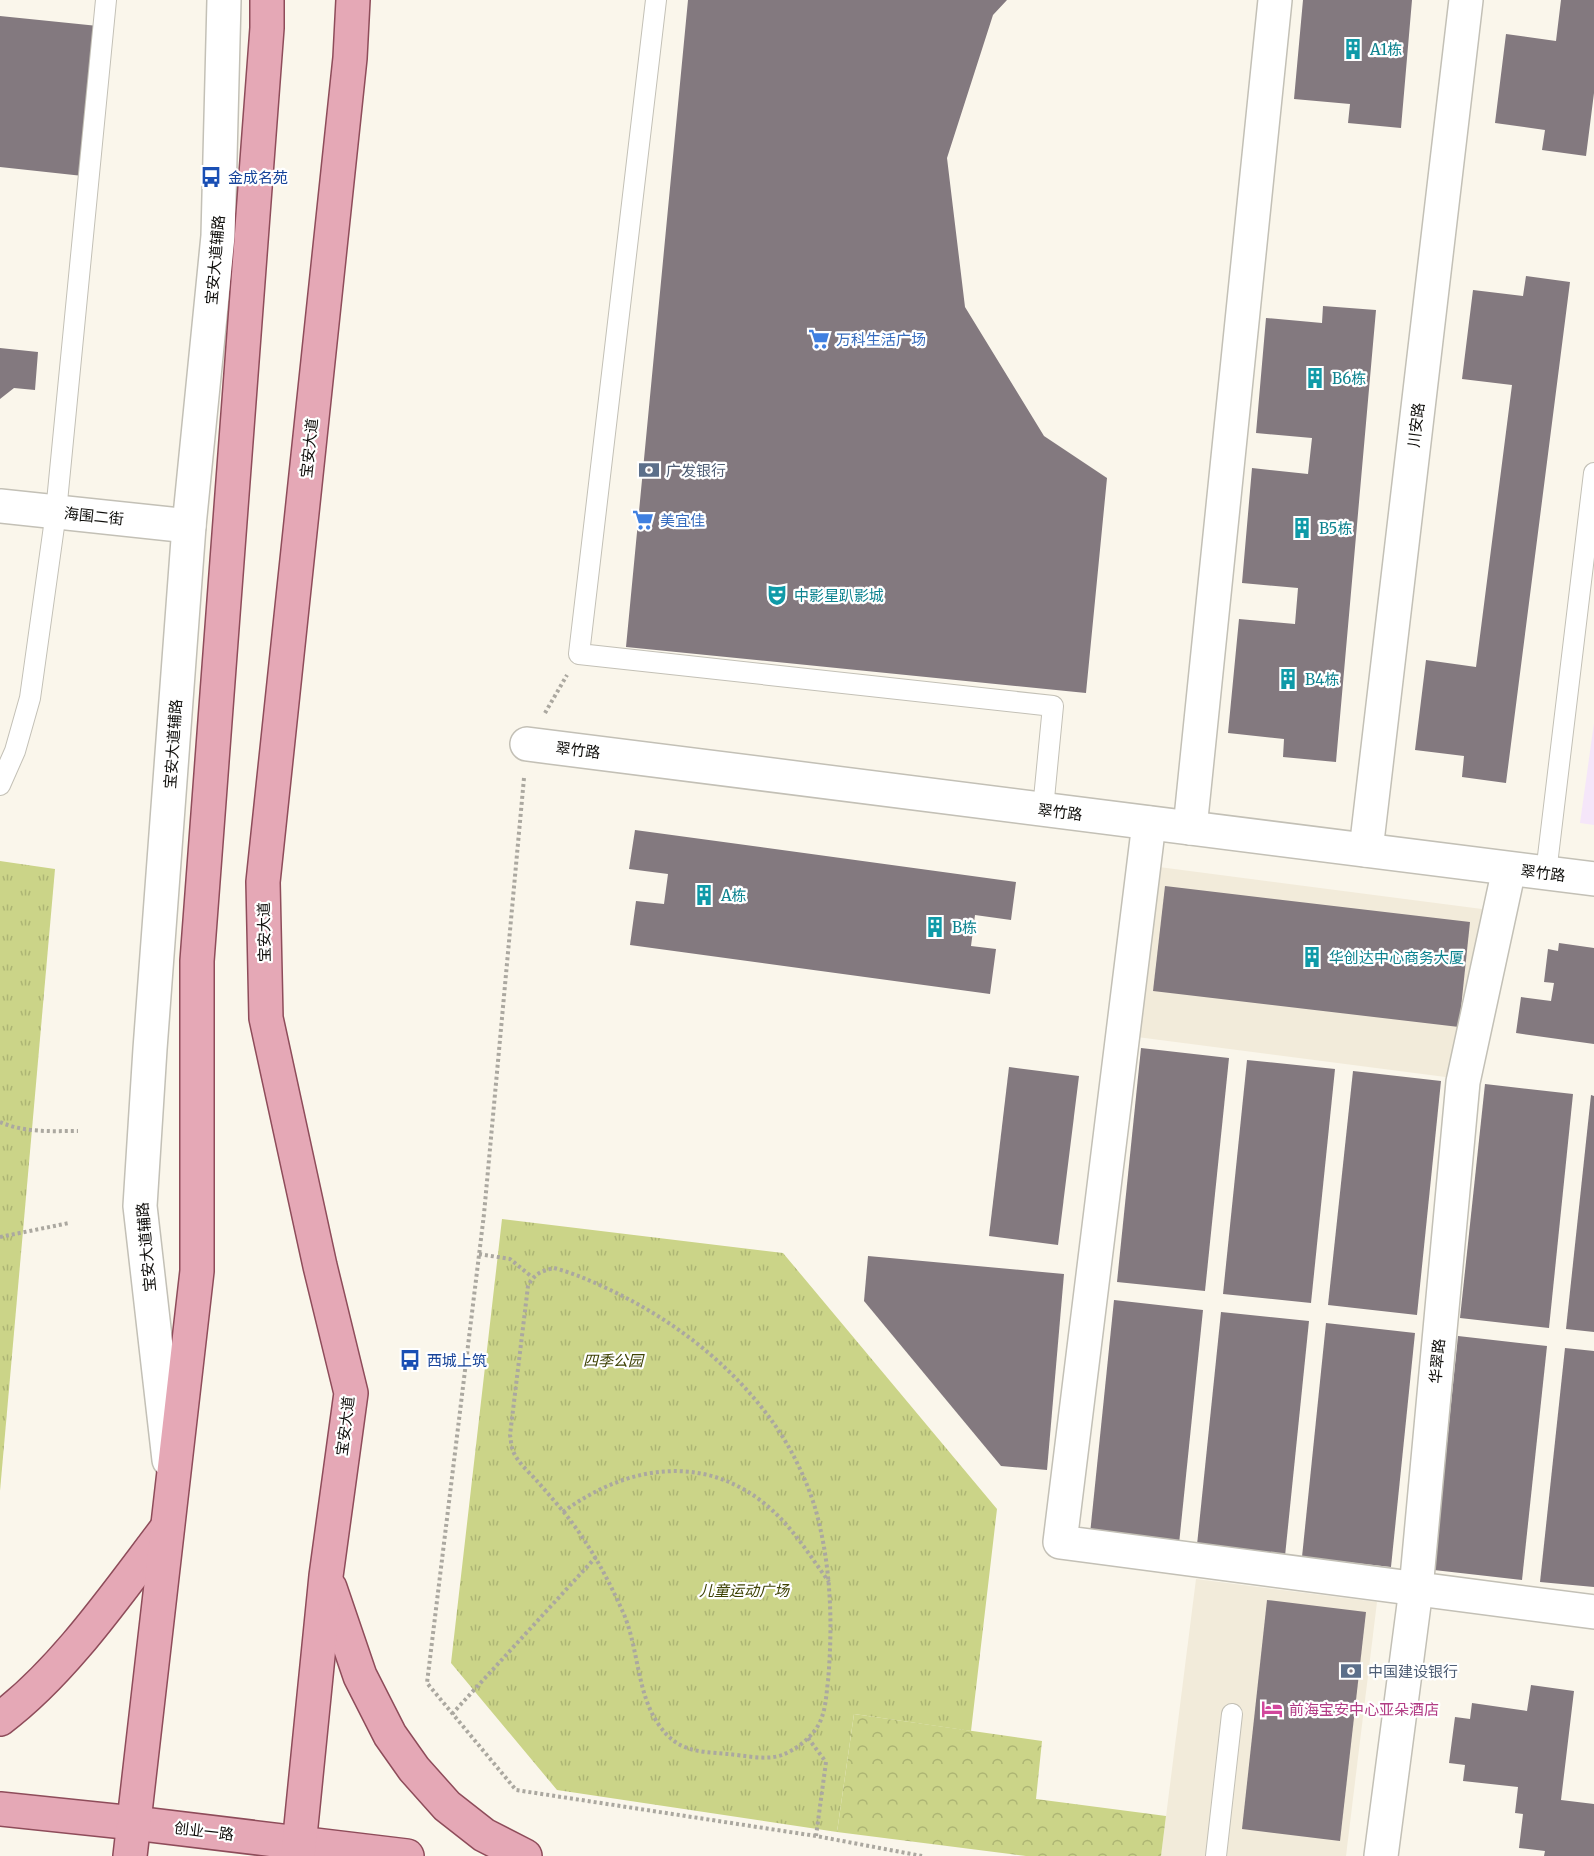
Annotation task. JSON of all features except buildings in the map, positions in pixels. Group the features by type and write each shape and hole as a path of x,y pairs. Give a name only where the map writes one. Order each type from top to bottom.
{"main road":[{"path":"130,1856 197,1271 197,961 267,27 267,0"},
{"name":"宝安大道","path":"299,1849 326,1576 351,1392 318,1255 266,1018 263,882 350,58 353,0"},
{"path":"0,1719 50,1674 167,1528"},
{"path":"326,1576 360,1676 390,1735 414,1769 447,1806 484,1835 525,1856"},
{"name":"创业一路","path":"0,1809 134,1823 299,1849 407,1856"}],"street":[{"name":"宝安大道辅路","path":"172,1487 141,1206 150,1049 189,526 218,236 224,0"},
{"path":"1190,828 1275,0"},
{"name":"川安路","path":"1366,850 1466,0"},
{"name":"海围二街","path":"0,506 189,526"},
{"name":"翠竹路","path":"527,744 1594,879"},
{"path":"1149,823 1060,1542 1594,1612"},
{"name":"华翠路","path":"1381,1856 1416,1589 1463,1082 1509,869"}],"lane":[{"path":"0,785 15,751 30,698 56,512 106,0"},
{"path":"656,0 579,654 1053,706 1043,809"},
{"path":"1546,873 1594,473"},
{"path":"1216,1856 1232,1714"}],"path":[{"path":"579,654 527,744 479,1254 427,1683 516,1790 816,1836 922,1856"},
{"path":"0,1122 14,1128 32,1131 78,1131"},
{"path":"0,1237 69,1223"},
{"path":"479,1254 510,1259 532,1277"},
{"path":"554,1268 570,1272 625,1297 674,1325 715,1358 747,1389 774,1424 799,1466 815,1509 827,1560 831,1610 825,1709 818,1725 808,1738 780,1756 762,1757 692,1751 680,1746 659,1725 650,1710 628,1621 596,1557 564,1512 517,1459 512,1449 510,1435 528,1286 532,1277 543,1270 554,1268"},
{"path":"564,1512 599,1489 651,1472 679,1471 714,1476 744,1488 772,1510 800,1541 829,1582"},
{"path":"452,1714 596,1557"},
{"path":"808,1738 825,1762 816,1836"}],"shaded area":[{"path":"1594,723 1594,825 1580,823"},
{"name":"华创达中心商务大厦","path":"1159,867 1482,909 1461,1079 1137,1037"},
{"name":"前海宝安中心亚朵酒店","path":"1196,1579 1377,1602 1346,1856 1161,1856"}],"green space":[{"path":"0,861 55,869 0,1491"},
{"name":"四季公园","path":"502,1219 783,1253 997,1509 971,1731 854,1714 837,1832 557,1790 451,1663"},
{"path":"854,1714 1042,1741 1036,1799 1166,1816 1161,1856 1026,1856 837,1832"}],"place":[{"name":"A1栋","path":"1353,49"},
{"name":"金成名苑","path":"211,177"},
{"name":"万科生活广场","path":"819,339"},
{"name":"B6栋","path":"1315,378"},
{"name":"广发银行","path":"649,470"},
{"name":"美宜佳","path":"643,520"},
{"name":"B5栋","path":"1302,528"},
{"name":"中影星趴影城","path":"777,595"},
{"name":"B4栋","path":"1288,679"},
{"name":"A栋","path":"704,895"},
{"name":"B栋","path":"935,927"},
{"name":"华创达中心商务大厦","path":"1312,957"},
{"name":"西城上筑","path":"410,1360"},
{"name":"中国建设银行","path":"1351,1671"},
{"name":"前海宝安中心亚朵酒店","path":"1272,1709"}],"park label":[{"name":"儿童运动广场","path":"744,1590"}]}
